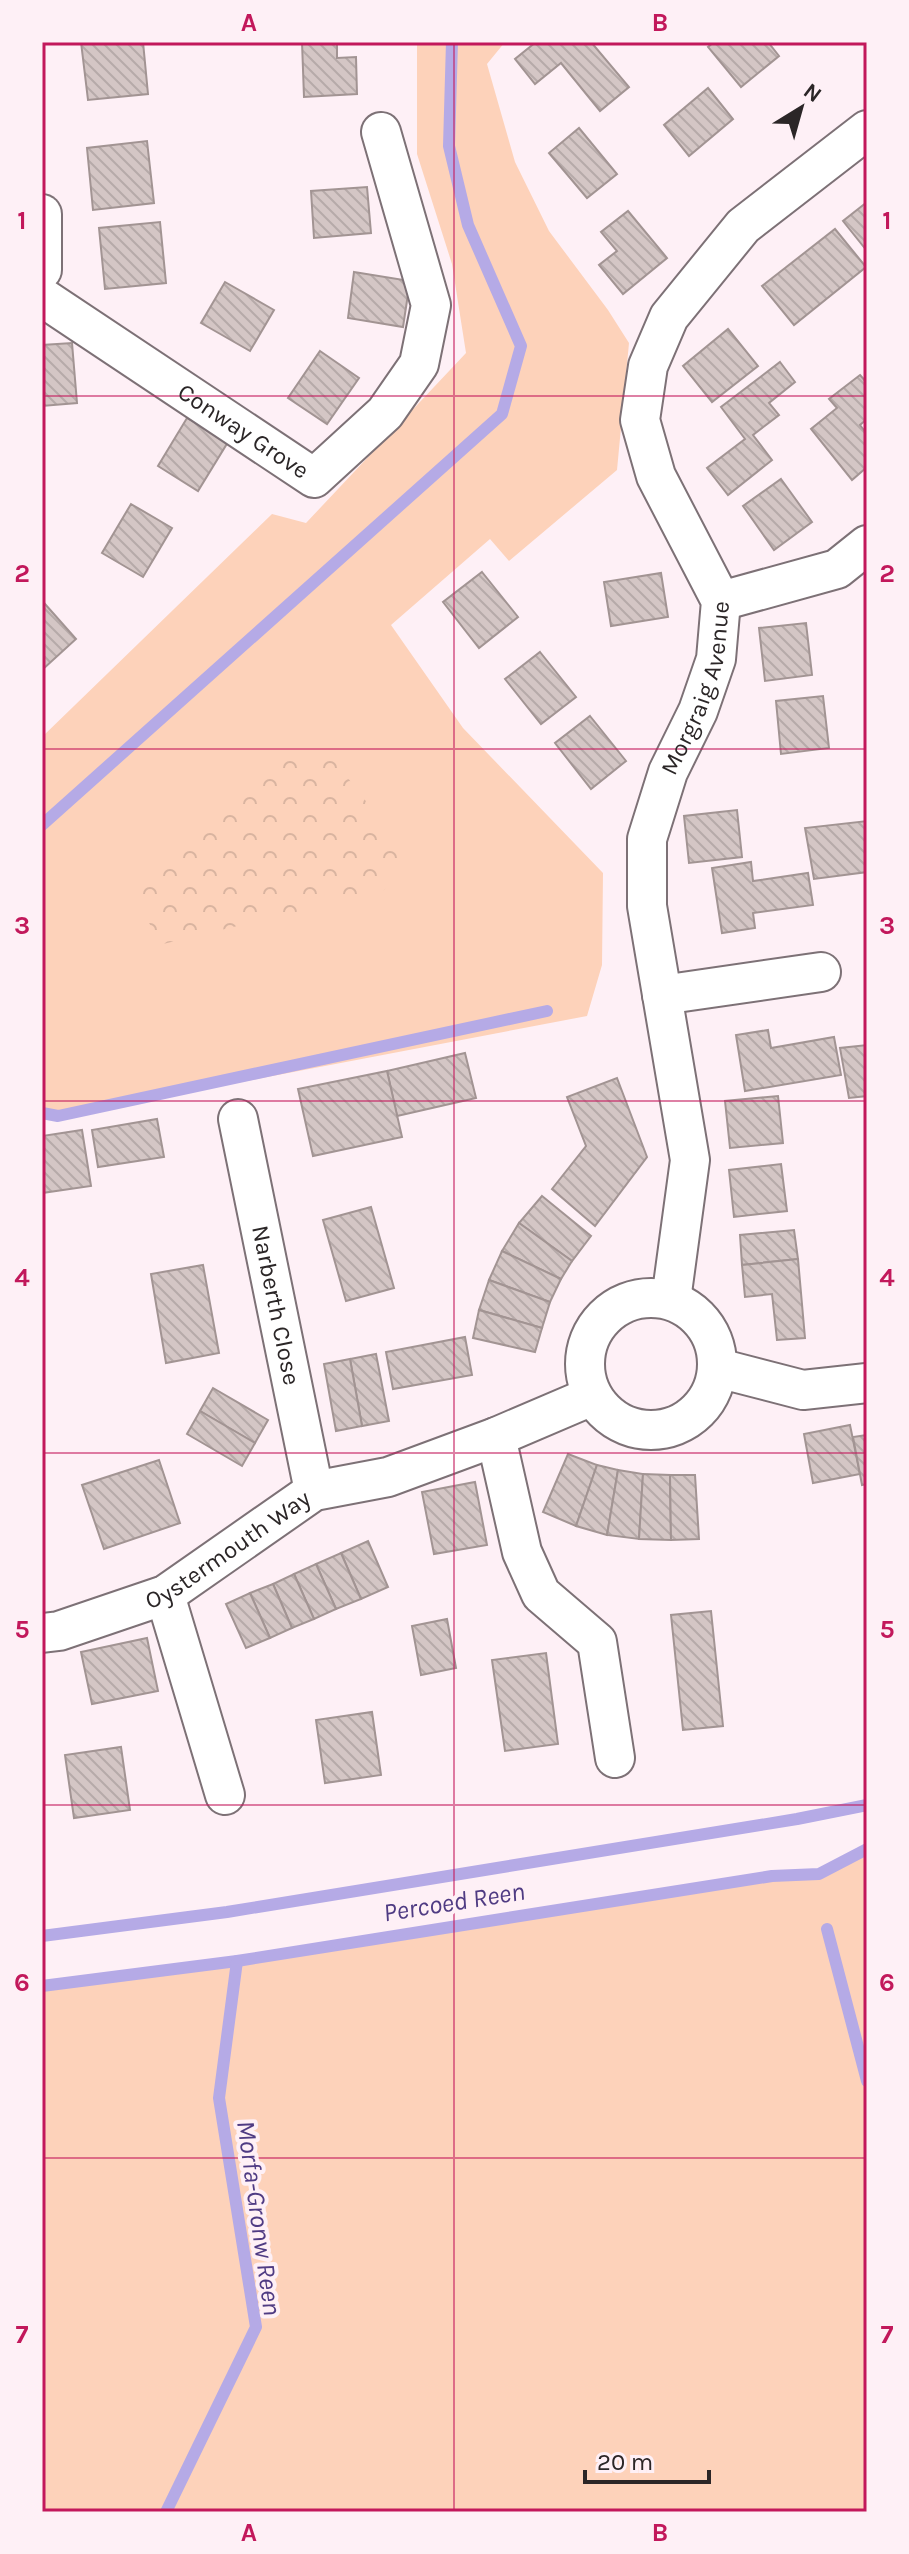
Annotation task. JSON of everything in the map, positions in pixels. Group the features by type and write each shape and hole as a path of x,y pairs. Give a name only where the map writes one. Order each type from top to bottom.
{"street":[{"name":"Morgraig Avenue","path":"671,1300 690,1160 647,906 647,839 668,772 698,711 716,659 721,601 656,476 640,420 648,366 669,317 743,226 867,130"},
{"name":"Conway Grove","path":"42,297 314,478 385,413 419,364 431,305 381,132"},
{"path":"42,214 42,270"},
{"path":"721,601 837,569 867,545"},
{"path":"662,995 821,972"},
{"name":"Narberth Close","path":"238,1119 314,1491"},
{"path":"643,1297 671,1300 702,1320 714,1340 718,1368 715,1386 696,1414 675,1427 654,1431 620,1424 592,1396 584,1360 589,1339 599,1321 615,1307 643,1297"},
{"path":"718,1368 803,1390 867,1383"},
{"name":"Oystermouth Way","path":"42,1633 59,1631 165,1595 314,1491 388,1477 496,1437 592,1396"},
{"path":"496,1437 522,1552 541,1594 597,1642 615,1758"},
{"path":"165,1595 225,1795"}],"green space":[{"path":"417,42 505,42 487,64 515,162 549,231 629,343 617,470 509,561 490,539 391,625 463,728 603,873 602,965 587,1016 42,1120 42,737 272,514 306,523 466,353 452,264 417,154"},
{"path":"282,758 333,759 404,850 396,875 383,891 163,944 133,899"},
{"path":"867,1849 867,2512 42,2512 42,1986 237,1961 772,1876 819,1874"}],"building":[{"path":"81,42 143,42 148,94 88,100"},
{"path":"302,42 337,42 337,58 356,57 357,94 304,97"},
{"path":"536,42 591,42 629,87 600,111 561,63 535,84 515,59"},
{"path":"714,42 768,42 779,56 741,87 708,47"},
{"path":"708,88 733,119 689,156 664,125"},
{"path":"579,128 617,174 587,198 549,153"},
{"path":"147,141 154,203 93,210 87,148"},
{"path":"367,187 371,233 314,238 311,191"},
{"path":"867,202 867,251 843,221"},
{"path":"628,211 667,258 623,294 599,265 617,251 601,232"},
{"path":"160,222 166,283 105,289 99,228"},
{"path":"835,229 866,267 794,325 762,286"},
{"path":"354,272 410,281 403,327 348,318"},
{"path":"225,282 274,310 250,351 201,323"},
{"path":"728,329 758,366 712,402 683,366"},
{"path":"72,343 77,403 42,406 42,345"},
{"path":"320,351 359,378 327,424 288,398"},
{"path":"780,362 795,382 769,403 779,415 753,435 772,460 728,495 707,468 745,439 721,407"},
{"path":"860,375 867,383 867,419 860,425 867,434 867,467 852,480 811,429 837,408 829,399"},
{"path":"187,418 228,442 198,491 158,466"},
{"path":"781,479 812,522 774,550 743,506"},
{"path":"131,504 172,528 143,577 102,553"},
{"path":"482,572 518,617 479,648 443,602"},
{"path":"661,573 668,617 611,626 604,582"},
{"path":"45,604 76,639 42,670 42,607"},
{"path":"806,623 812,675 765,681 759,628"},
{"path":"540,652 576,697 541,724 505,679"},
{"path":"823,696 829,748 781,754 776,701"},
{"path":"590,716 626,761 591,789 555,743"},
{"path":"737,810 742,857 689,863 684,816"},
{"path":"867,821 867,872 814,879 805,828"},
{"path":"751,862 753,881 808,873 813,905 753,913 755,928 722,933 712,868"},
{"path":"768,1030 771,1048 834,1037 841,1075 745,1091 736,1035"},
{"path":"867,1045 867,1096 849,1098 840,1048"},
{"path":"465,1053 476,1098 397,1116 387,1071"},
{"path":"387,1071 402,1137 313,1156 298,1089"},
{"path":"617,1078 647,1157 595,1226 552,1189 586,1146 567,1097"},
{"path":"778,1096 783,1143 730,1148 725,1101"},
{"path":"157,1119 164,1157 98,1167 92,1130"},
{"path":"82,1130 91,1186 42,1193 42,1136"},
{"path":"781,1164 787,1211 734,1217 729,1170"},
{"path":"542,1196 591,1236 572,1261 519,1223"},
{"path":"371,1207 394,1288 346,1301 323,1220"},
{"path":"519,1223 572,1261 561,1279 502,1251"},
{"path":"794,1230 798,1259 742,1265 740,1235"},
{"path":"502,1251 561,1279 550,1302 489,1280"},
{"path":"798,1259 805,1338 777,1340 772,1294 745,1297 742,1265"},
{"path":"203,1265 219,1353 166,1363 151,1274"},
{"path":"489,1280 550,1302 542,1328 479,1310"},
{"path":"479,1310 542,1328 535,1352 473,1338"},
{"path":"465,1337 472,1375 393,1389 386,1352"},
{"path":"376,1354 389,1421 362,1426 350,1359"},
{"path":"350,1359 362,1426 336,1431 324,1364"},
{"path":"213,1388 268,1420 255,1443 200,1411"},
{"path":"200,1411 255,1443 242,1466 187,1434"},
{"path":"850,1425 860,1474 813,1483 804,1434"},
{"path":"867,1435 867,1484 862,1485 853,1437"},
{"path":"568,1454 597,1465 576,1526 543,1512"},
{"path":"159,1460 180,1523 104,1549 82,1485"},
{"path":"597,1465 618,1470 607,1535 576,1526"},
{"path":"618,1470 643,1474 639,1539 607,1535"},
{"path":"643,1474 670,1475 671,1540 639,1539"},
{"path":"670,1475 695,1475 699,1539 671,1540"},
{"path":"475,1482 487,1545 434,1554 422,1492"},
{"path":"368,1541 388,1587 361,1599 341,1553"},
{"path":"341,1553 361,1599 336,1609 316,1564"},
{"path":"316,1564 336,1609 314,1619 294,1574"},
{"path":"294,1574 314,1619 292,1628 273,1584"},
{"path":"273,1584 292,1628 270,1638 250,1593"},
{"path":"250,1593 270,1638 246,1648 226,1604"},
{"path":"711,1611 723,1726 683,1730 671,1615"},
{"path":"447,1619 456,1668 421,1675 412,1626"},
{"path":"147,1638 158,1691 92,1704 81,1652"},
{"path":"546,1653 558,1744 505,1751 492,1660"},
{"path":"372,1712 381,1775 325,1783 316,1720"},
{"path":"121,1747 130,1810 74,1818 65,1755"}],"waterway":[{"path":"42,825 502,414 521,346 468,225 449,146 452,42"},
{"path":"42,1113 58,1116 547,1011"},
{"path":"42,1936 227,1912 867,1805"},
{"name":"Percoed Reen","path":"42,1986 237,1961 772,1876 819,1874 867,1849"},
{"path":"827,1929 867,2081"},
{"name":"Morfa-Gronw Reen","path":"166,2512 256,2327 219,2098 237,1961"}]}
